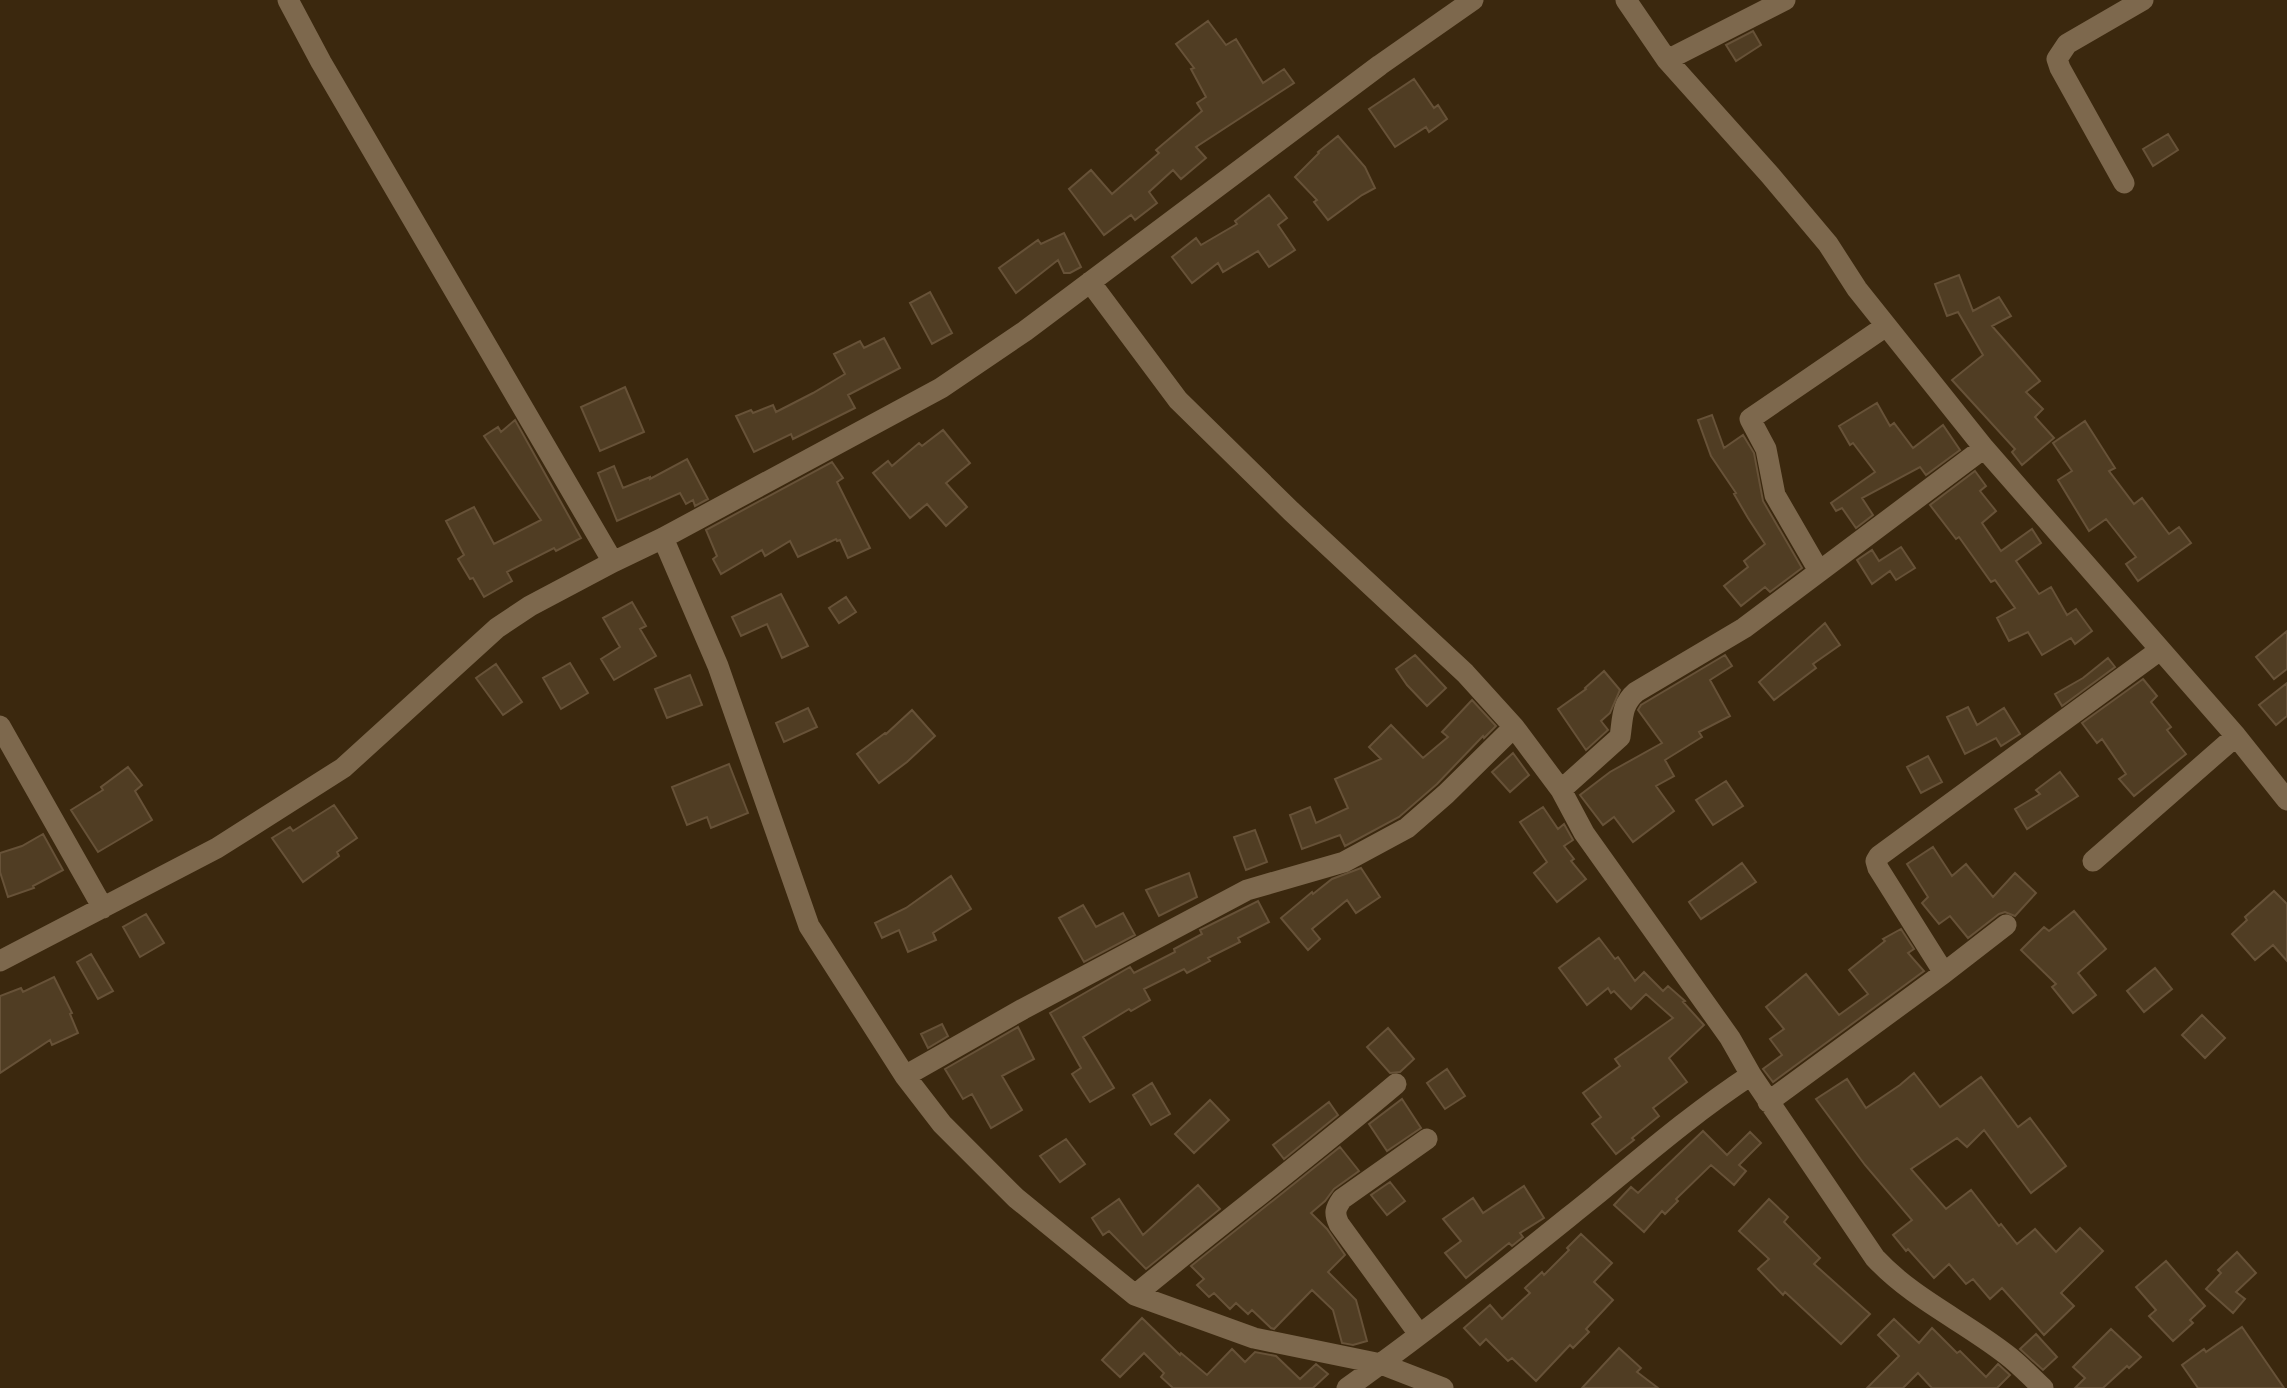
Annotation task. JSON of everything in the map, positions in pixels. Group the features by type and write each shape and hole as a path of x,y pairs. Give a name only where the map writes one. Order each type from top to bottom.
{"street":[{"path":"288,0 334,86 613,562"},
{"path":"0,961 217,848 343,768 497,628 530,606 663,538 941,388 1026,331 1381,65 1473,0"},
{"path":"1626,0 1667,60 1828,244 1857,289 1984,447 2236,736 2287,800"},
{"path":"1667,60 1785,0"},
{"path":"2124,183 2057,59 2067,44 2143,0"},
{"path":"1090,282 1178,400 1291,511 1465,673 1514,727 1561,790 1584,833 1722,1027 1768,1102 1875,1258 1906,1288 2006,1354 2043,1388"},
{"path":"1819,570 1775,495 1766,449 1750,419 1886,326"},
{"path":"1561,790 1620,737 1623,708 1636,692 1744,628 1984,447"},
{"path":"663,538 718,666 809,926 905,1076 942,1124 1016,1198 1135,1295 1254,1338 1381,1364 1443,1388"},
{"path":"1944,973 1878,868 1879,856 2160,650"},
{"path":"0,726 103,908"},
{"path":"905,1076 1023,1009 1247,890 1344,862 1407,828 1447,794 1514,727"},
{"path":"2093,861 2236,736"},
{"path":"1768,1102 2006,925"},
{"path":"1347,1388 1381,1364 1716,1098 1751,1075"},
{"path":"1135,1295 1396,1084"},
{"path":"1419,1334 1334,1214 1342,1199 1427,1139"}],"building":[{"path":"1208,21 1226,45 1236,39 1263,83 1284,69 1294,83 1196,147 1206,158 1181,179 1173,170 1149,192 1157,203 1135,220 1131,215 1104,235 1069,189 1091,170 1112,194 1159,153 1156,150 1202,111 1197,103 1206,97 1191,69 1194,68 1176,44"},
{"path":"1753,31 1761,45 1736,61 1726,45"},
{"path":"1414,79 1434,108 1438,105 1447,119 1429,132 1426,127 1395,147 1369,109"},
{"path":"2168,134 2178,150 2153,166 2143,149"},
{"path":"1338,136 1365,167 1375,188 1328,220 1314,202 1317,200 1295,177 1318,152"},
{"path":"1269,195 1287,218 1278,225 1295,250 1269,267 1258,251 1223,272 1218,263 1192,283 1172,257 1196,238 1201,245 1237,224 1235,221"},
{"path":"1064,233 1081,267 1064,273 1058,260 1016,293 999,268 1038,240 1041,244"},
{"path":"1959,275 1973,311 1999,297 2011,316 1992,326 2040,381 2026,392 2043,409 2035,417 2054,438 2022,465 2012,452 2015,449 1952,380 1983,355 1958,312 1947,316 1935,284"},
{"path":"930,292 952,333 932,344 910,303"},
{"path":"884,338 900,368 848,395 855,408 793,439 791,434 754,452 736,416 773,405 776,412 813,393 845,374 834,354 860,341 864,348"},
{"path":"625,387 644,432 600,451 581,407"},
{"path":"1877,403 1890,426 1894,423 1913,448 1943,425 1960,450 1926,475 1920,467 1862,498 1873,515 1856,528 1842,508 1836,511 1831,503 1875,472 1853,443 1850,445 1839,426"},
{"path":"1712,415 1724,448 1743,435 1754,453 1763,501 1802,568 1770,592 1765,587 1741,606 1724,586 1748,567 1744,561 1765,544 1711,456 1698,420"},
{"path":"515,420 581,538 556,551 554,548 507,572 512,581 484,597 458,559 464,555 446,521 474,507 494,544 541,520 484,436 498,427 501,432"},
{"path":"2085,421 2115,468 2109,471 2134,504 2142,498 2169,534 2179,527 2191,543 2138,581 2126,564 2136,557 2106,519 2089,531 2058,480 2072,471 2053,443"},
{"path":"943,430 970,463 946,483 967,507 946,526 927,504 910,518 873,473 888,461 892,466 919,443 922,446"},
{"path":"687,459 708,499 695,506 693,500 686,504 680,493 617,521 598,473 614,466 623,488 650,479"},
{"path":"832,462 843,478 837,482 870,548 848,558 840,540 836,539 798,557 790,541 765,556 762,550 721,574 713,559 717,556 706,530"},
{"path":"1975,471 1986,486 1980,491 1996,511 1982,523 2001,551 2032,529 2041,543 2016,561 2039,594 2051,587 2067,615 2076,609 2092,631 2075,644 2071,638 2042,655 2028,632 2009,641 1997,618 2015,608 1995,580 1991,582 1959,537 1956,539 1930,505"},
{"path":"1901,547 1915,568 1896,580 1890,571 1872,584 1857,560 1872,550 1879,561"},
{"path":"781,594 808,646 782,658 767,624 741,636 732,617"},
{"path":"846,597 856,612 839,623 829,608"},
{"path":"632,602 646,626 640,629 656,656 614,680 601,659 620,647 603,618"},
{"path":"1825,623 1840,645 1813,664 1816,668 1774,700 1759,682"},
{"path":"2287,631 2287,669 2274,679 2256,657"},
{"path":"1415,655 1446,688 1427,706 1396,669"},
{"path":"1725,655 1732,666 1710,680 1730,716 1699,732 1702,737 1665,760 1674,776 1656,786 1674,811 1633,842 1614,817 1603,825 1580,795 1610,772 1662,743 1638,710 1641,705"},
{"path":"2108,658 2115,667 2062,706 2055,694 2083,678"},
{"path":"570,663 588,693 561,709 543,678"},
{"path":"496,664 522,702 503,715 476,678"},
{"path":"1604,671 1620,690 1610,713 1601,721 1608,730 1586,750 1558,709 1586,689"},
{"path":"690,675 702,705 667,718 655,689"},
{"path":"2143,679 2157,696 2151,702 2171,727 2167,730 2186,754 2134,796 2119,779 2126,774 2102,739 2097,743 2082,723"},
{"path":"2287,683 2287,716 2276,725 2259,705"},
{"path":"1472,700 1496,726 1437,784 1399,817 1345,846 1340,835 1302,849 1290,815 1310,807 1316,823 1348,808 1335,779 1381,759 1369,747 1391,725 1423,758 1448,737 1442,732"},
{"path":"1968,707 1977,725 2004,708 2020,734 2001,746 1996,738 1965,754 1947,717"},
{"path":"808,708 817,727 784,742 776,723"},
{"path":"912,710 935,736 879,783 857,754 886,734"},
{"path":"1513,753 1529,775 1510,792 1492,772"},
{"path":"1928,756 1942,782 1921,793 1907,767"},
{"path":"729,764 748,813 711,828 707,817 687,825 672,787"},
{"path":"128,767 142,785 135,791 152,820 98,852 71,810 103,790 101,787"},
{"path":"2060,772 2078,796 2027,829 2015,809 2040,794 2036,790"},
{"path":"1726,781 1743,806 1713,825 1696,800"},
{"path":"334,805 357,838 337,852 339,856 303,882 272,838 290,827 293,831"},
{"path":"1543,807 1558,829 1564,824 1573,840 1564,846 1574,859 1571,861 1586,879 1557,902 1534,873 1547,862 1520,822"},
{"path":"1255,830 1267,862 1246,870 1234,837"},
{"path":"43,834 63,870 33,886 34,888 8,897 0,872 0,853 22,846"},
{"path":"1933,847 1952,876 1966,864 1993,897 2015,873 2036,893 2015,916 2005,912 1999,914 1968,938 1950,916 1939,924 1922,903 1928,897 1907,864"},
{"path":"1742,863 1756,882 1701,919 1689,902"},
{"path":"1361,868 1380,897 1356,913 1347,900 1312,929 1320,939 1308,950 1281,918 1332,879"},
{"path":"1189,873 1197,897 1159,916 1146,890"},
{"path":"951,876 971,909 933,933 936,940 908,952 899,930 882,938 875,923 906,908"},
{"path":"2274,891 2287,904 2287,961 2273,945 2255,960 2232,934 2247,920 2245,917"},
{"path":"1258,901 1269,922 1238,938 1240,942 1208,958 1210,961 1187,973 1184,969 1144,989 1150,1000 1131,1011 1129,1009 1083,1037 1114,1088 1090,1102 1072,1074 1081,1068 1050,1013 1130,967 1134,973 1175,952 1174,949 1202,934 1200,930"},
{"path":"1083,905 1096,927 1123,913 1135,935 1084,962 1059,918"},
{"path":"2074,911 2106,949 2078,973 2096,995 2073,1013 2052,987 2056,984 2021,950 2044,927 2049,931"},
{"path":"146,914 164,943 140,957 123,927"},
{"path":"1901,929 1914,949 1908,953 1924,971 1773,1082 1763,1069 1782,1055 1770,1039 1784,1029 1766,1007 1806,974 1839,1015 1868,994 1849,970 1885,941 1883,939"},
{"path":"1599,938 1615,959 1618,957 1635,981 1644,972 1663,991 1668,986 1685,1001 1683,1002 1704,1025 1669,1058 1687,1082 1653,1108 1659,1116 1616,1154 1592,1124 1601,1117 1583,1093 1620,1066 1615,1059 1673,1018 1646,994 1631,1009 1608,988 1587,1005 1559,968"},
{"path":"91,954 113,991 98,999 77,962"},
{"path":"2155,968 2172,989 2144,1012 2127,991"},
{"path":"54,977 72,1013 70,1014 78,1033 52,1045 50,1040 0,1073 0,996 21,988 23,992"},
{"path":"2202,1015 2225,1038 2205,1058 2182,1035"},
{"path":"942,1024 948,1036 928,1048 921,1034"},
{"path":"1018,1027 1034,1059 1002,1076 1022,1110 991,1128 972,1094 963,1099 945,1069"},
{"path":"1388,1028 1414,1059 1400,1072 1390,1073 1367,1047"},
{"path":"1447,1069 1465,1096 1445,1109 1427,1083"},
{"path":"1914,1073 1940,1107 1981,1077 2018,1127 2030,1118 2066,1166 2031,1193 1984,1130 1967,1147 1957,1138 1911,1169 1946,1209 1971,1190 2017,1244 2035,1229 2056,1252 2080,1228 2103,1251 2061,1293 2074,1306 2044,1335 2002,1288 1990,1299 1973,1279 1966,1284 1949,1264 1934,1278 1908,1249 1906,1251 1893,1235 1912,1220 1865,1165 1816,1099 1847,1079 1866,1108"},
{"path":"1152,1083 1170,1114 1151,1125 1133,1095"},
{"path":"1402,1099 1421,1128 1387,1151 1369,1124"},
{"path":"1210,1100 1229,1120 1194,1153 1175,1134"},
{"path":"1329,1102 1338,1115 1284,1159 1273,1145"},
{"path":"1703,1131 1727,1155 1750,1132 1761,1143 1739,1165 1746,1171 1734,1185 1711,1165 1676,1199 1678,1201 1665,1214 1662,1211 1644,1232 1614,1205 1631,1187 1638,1193"},
{"path":"1066,1139 1085,1164 1060,1182 1040,1156"},
{"path":"1340,1147 1359,1171 1334,1189 1311,1213 1327,1229 1345,1255 1328,1272 1356,1300 1367,1341 1353,1345 1342,1343 1333,1310 1312,1290 1274,1329 1252,1310 1248,1314 1236,1303 1230,1309 1214,1293 1209,1297 1197,1285 1204,1279 1191,1266"},
{"path":"1390,1182 1405,1201 1387,1215 1371,1195"},
{"path":"1198,1185 1220,1209 1146,1269 1109,1231 1103,1235 1092,1218 1119,1199 1143,1235"},
{"path":"1524,1186 1544,1218 1520,1233 1523,1237 1512,1246 1509,1243 1466,1278 1445,1253 1461,1241 1443,1219 1473,1198 1483,1213"},
{"path":"1769,1199 1788,1217 1784,1222 1820,1258 1814,1264 1870,1314 1841,1344 1785,1292 1783,1295 1758,1269 1769,1259 1739,1231"},
{"path":"1581,1234 1612,1263 1594,1282 1613,1300 1586,1329 1589,1332 1573,1348 1570,1345 1536,1381 1512,1358 1508,1361 1486,1339 1480,1345 1464,1328 1490,1305 1502,1319 1530,1293 1525,1288 1542,1272 1544,1275"},
{"path":"2237,1252 2256,1273 2236,1292 2245,1299 2233,1313 2206,1289 2221,1273 2218,1270"},
{"path":"2166,1261 2205,1306 2190,1320 2193,1323 2173,1341 2149,1316 2156,1310 2136,1287"},
{"path":"1142,1318 1180,1355 1181,1353 1207,1375 1232,1349 1245,1362 1255,1352 1276,1356 1300,1379 1316,1364 1328,1374 1313,1388 1173,1388 1161,1377 1164,1373 1144,1353 1120,1377 1102,1360"},
{"path":"1894,1319 1919,1343 1932,1328 1986,1377 1998,1364 2010,1375 1997,1388 1932,1388 1918,1373 1903,1388 1867,1388 1899,1356 1878,1335"},
{"path":"2242,1327 2284,1388 2198,1388 2182,1365"},
{"path":"2111,1329 2141,1357 2103,1388 2075,1388 2085,1378 2073,1367"},
{"path":"2036,1334 2057,1357 2043,1370 2020,1349"},
{"path":"1619,1348 1641,1368 1637,1372 1658,1388 1582,1388"}]}
